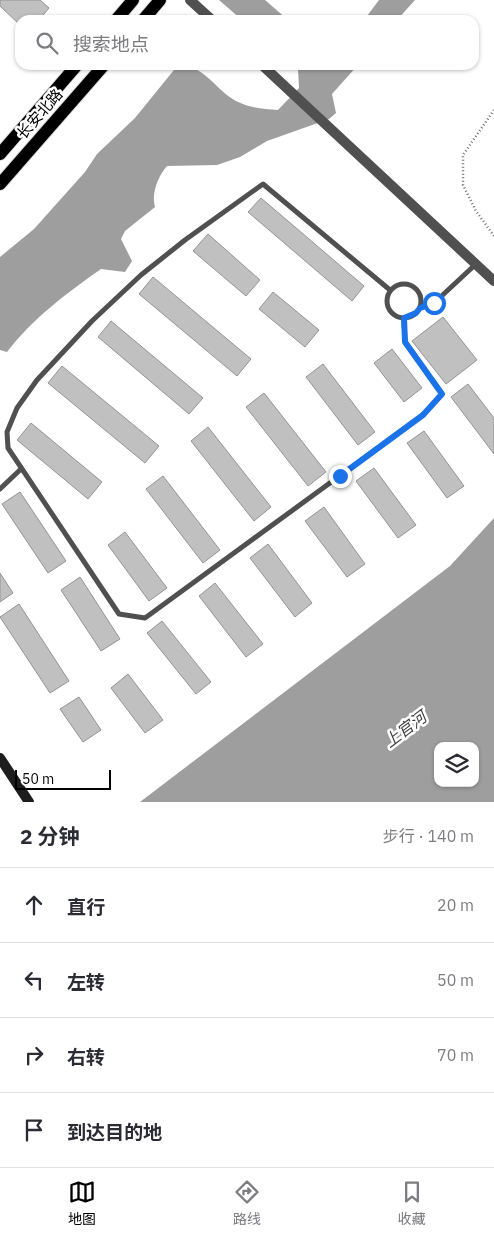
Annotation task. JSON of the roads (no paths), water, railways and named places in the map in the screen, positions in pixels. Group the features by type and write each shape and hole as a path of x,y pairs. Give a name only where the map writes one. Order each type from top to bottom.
{"main road":[{"path":"120,15 133,0"},
{"path":"147,15 160,0"},
{"name":"长安北路","path":"0,154 73,70"},
{"name":"长安北路","path":"0,184 100,70"}],"street":[{"path":"190,0 206,15"},
{"path":"267,70 328,124 494,281"},
{"path":"0,758 30,802"}],"lane":[{"path":"390,290 264,184 185,240 141,275 92,321 38,380 17,408 6,432 8,448 119,614 145,618 423,415 442,394 405,342 404,318"},
{"path":"420,308 420,294 410,285 402,284 390,290 387,302 389,308 398,317 404,318 416,313 420,308 434,303 476,264"},
{"path":"0,488 21,469"}],"water":[{"path":"219,0 265,0 282,15 236,15"},
{"path":"379,0 415,0 402,15 368,15"},
{"path":"174,70 197,70 236,101 256,108 278,110 299,88 298,70 354,70 332,94 336,113 329,119 267,141 240,157 217,165 167,166 156,185 155,207 125,231 121,239 132,261 125,272 101,269 63,297 27,328 7,352 0,350 0,257 34,229 85,172 97,154 135,118"},
{"name":"上官河","path":"494,518 494,802 140,802 450,566"}]}
